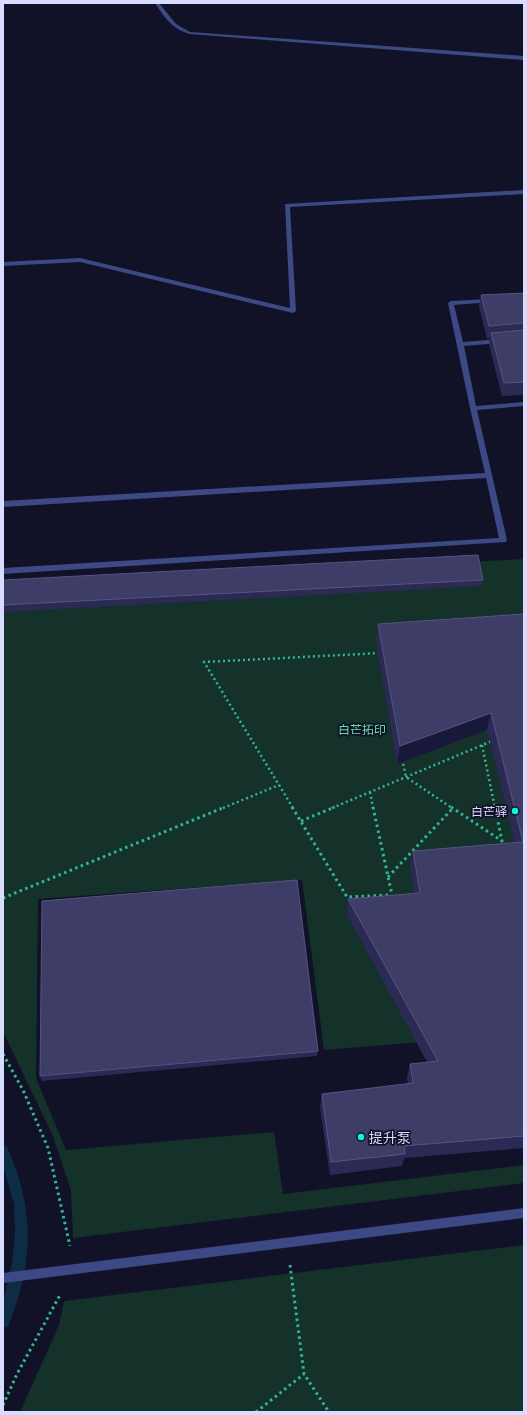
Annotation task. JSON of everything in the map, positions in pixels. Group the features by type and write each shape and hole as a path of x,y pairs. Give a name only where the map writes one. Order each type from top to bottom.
{"street":[{"path":"157,3 171,23 180,30 190,33 524,58"},
{"path":"3,264 80,260 293,311 288,205 524,192"},
{"path":"3,571 503,540 451,303 495,300"},
{"path":"460,344 510,340"},
{"path":"473,408 524,404"},
{"path":"3,504 489,475"},
{"path":"3,1278 524,1212"}],"path":[{"path":"384,653 204,662 347,897 399,895"},
{"path":"301,821 494,740"},
{"path":"401,754 406,777 502,841 482,745"},
{"path":"3,898 279,785"},
{"path":"370,792 392,895"},
{"path":"388,877 453,808"},
{"path":"3,1054 23,1090 48,1148 75,1270 42,1326 3,1405"},
{"path":"287,1243 304,1374 329,1412"},
{"path":"256,1412 304,1374"}],"green space":[{"name":"白芒拓印","path":"524,559 524,1034 324,1050 302,880 38,899 36,1078 66,1150 274,1132 283,1194 524,1165 524,1183 73,1238 71,1191 53,1136 3,1032 3,586"},
{"path":"524,1245 524,1412 20,1412 59,1325 64,1301"}],"building":[{"path":"524,293 524,323 489,326 481,295"},
{"path":"524,330 524,382 504,383 491,333"},
{"path":"478,555 483,580 3,605 3,580"},
{"name":"白芒驿","path":"524,614 524,1136 404,1146 405,1154 331,1162 322,1094 413,1083 410,1064 438,1061 348,899 420,893 413,851 523,842 491,713 400,746 378,624"},
{"path":"297,880 318,1051 40,1076 42,901"}],"waterway":[{"path":"3,1151 19,1197 21,1217 21,1247 19,1263 12,1295 3,1321"}],"place":[{"name":"白芒驿","path":"515,811"},
{"name":"提升泵","path":"361,1137"}]}
